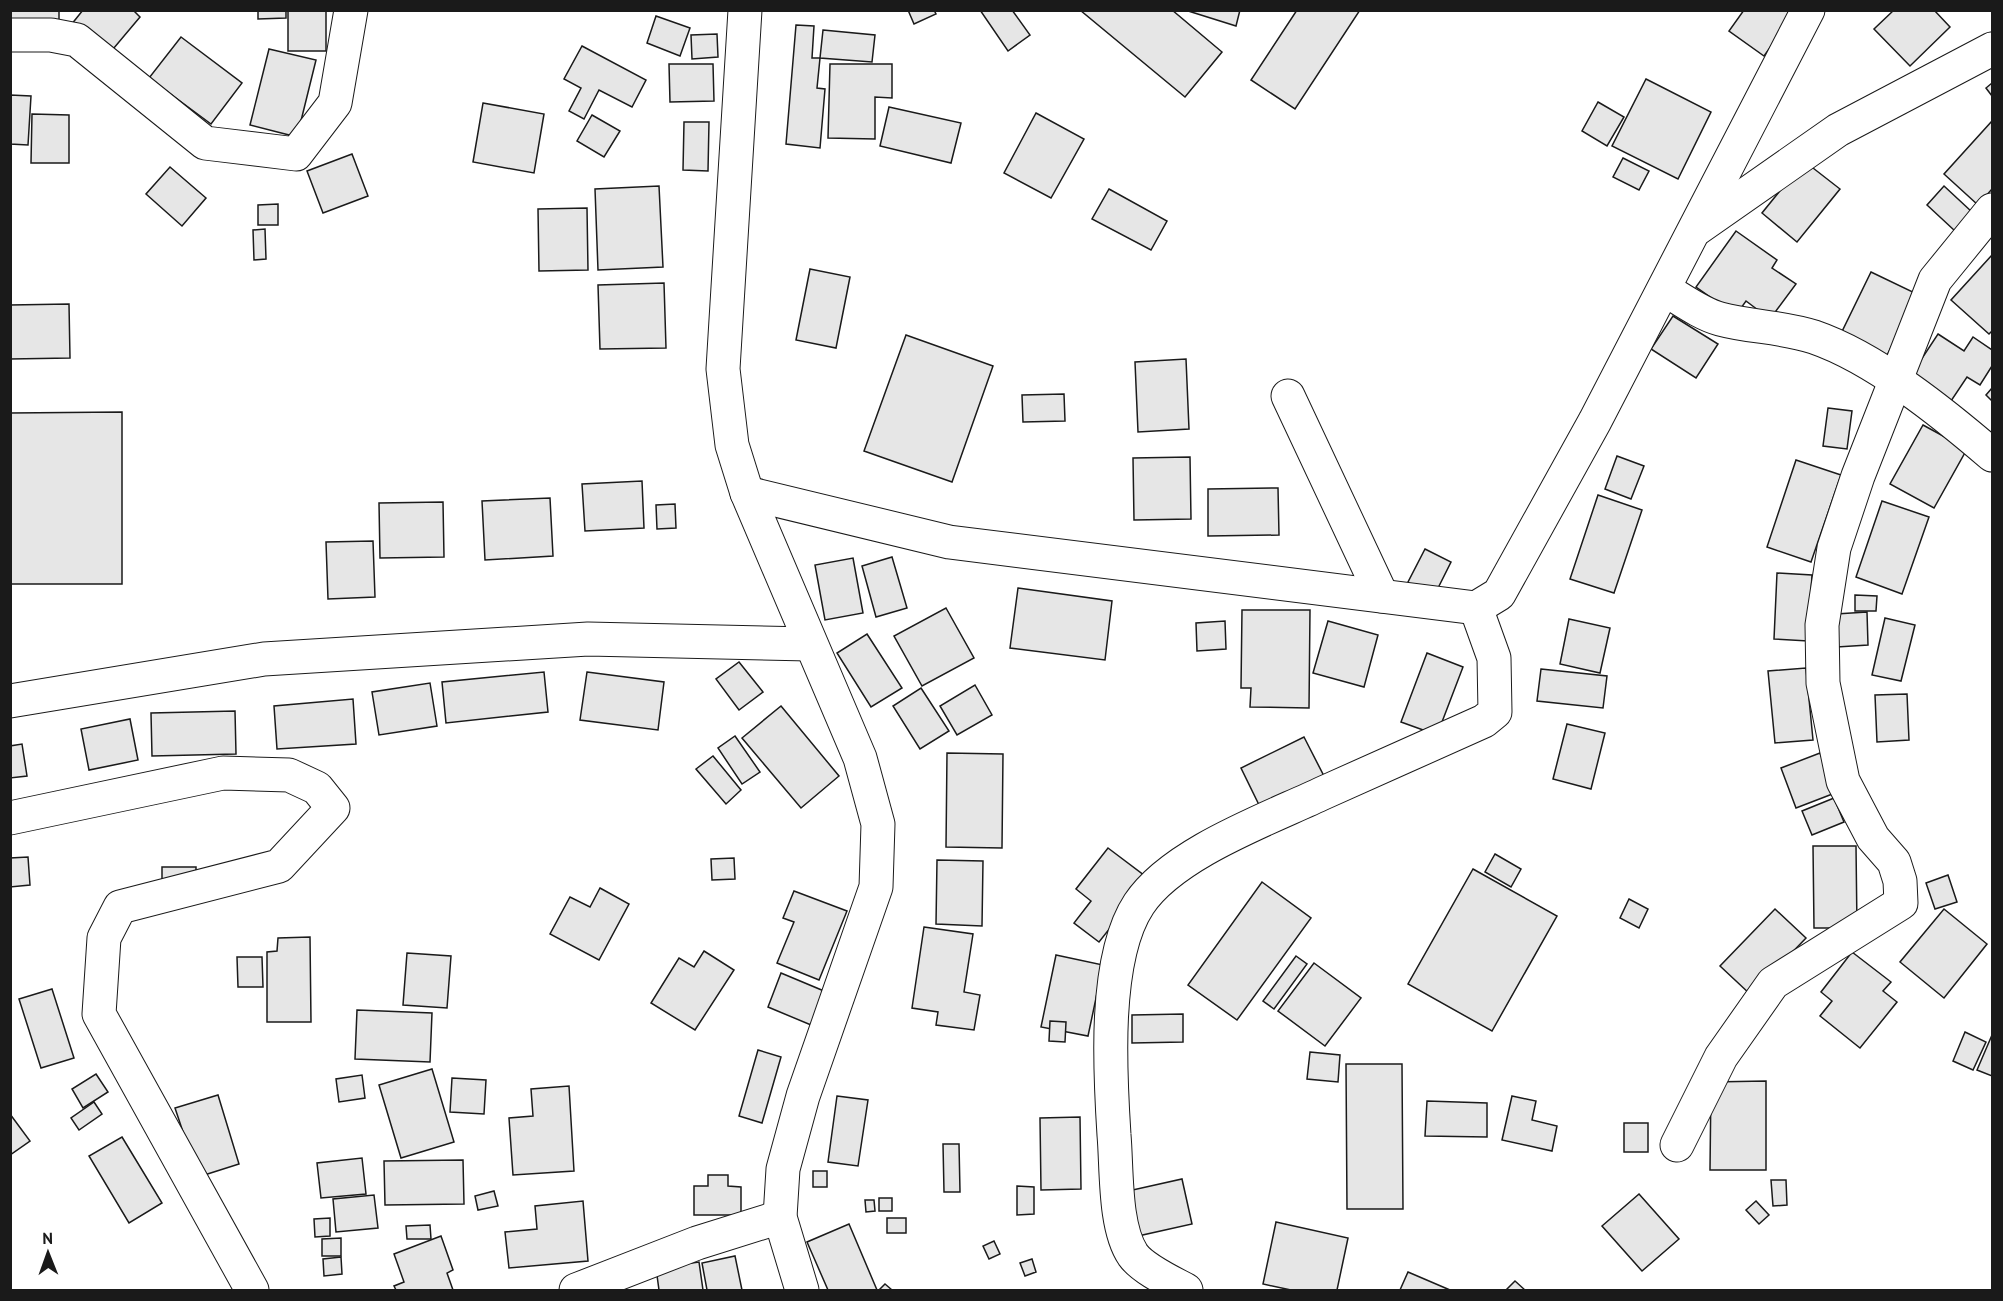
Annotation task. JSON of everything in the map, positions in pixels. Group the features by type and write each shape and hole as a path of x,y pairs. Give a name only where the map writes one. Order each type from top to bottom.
{"main road":[{"path":"10,35 51,35 77,40 205,143 296,154 335,103 351,10"},
{"path":"745,10 723,369 732,445 747,493 809,644 860,758 878,824 876,887 803,1096 783,1169 780,1217 802,1290"},
{"path":"747,493 949,542 1476,608 1499,594 1595,421 1808,10"},
{"path":"1694,231 1838,130 1992,49"},
{"path":"1677,1145 1721,1058 1773,983 1901,903 1894,862 1873,838 1843,781 1822,683 1822,625 1834,548 1858,476 1897,383 1935,280 1992,210"},
{"path":"1664,289 1718,319 1779,328 1815,338 1871,364 1943,413 1992,454"},
{"path":"1288,396 1382,596"},
{"path":"1186,1290 1160,1276 1133,1256 1121,1223 1110,1069 1117,966 1124,938 1139,904 1170,873 1225,837 1484,721 1495,712 1494,658 1476,608"},
{"path":"10,701 264,660 588,639 809,644"},
{"path":"10,818 223,773 289,775 318,788 333,808 279,866 120,907 104,938 99,1014 252,1290"},
{"path":"576,1290 697,1243 780,1217"}],"building":[{"path":"10,10 59,10 59,21 10,23"},
{"path":"83,10 133,10 140,17 103,61 67,30"},
{"path":"258,10 286,10 286,18 258,19"},
{"path":"288,10 326,10 326,51 288,51"},
{"path":"908,10 934,10 936,14 914,24"},
{"path":"980,10 1012,10 1030,35 1008,51"},
{"path":"1080,10 1172,10 1222,52 1185,97"},
{"path":"1185,10 1240,10 1236,26"},
{"path":"1297,10 1360,10 1295,109 1251,80"},
{"path":"1744,10 1797,10 1764,56 1729,31"},
{"path":"1894,10 1934,10 1950,27 1910,66 1874,29"},
{"path":"656,16 690,28 680,56 647,43"},
{"path":"796,25 814,26 812,58 820,58 817,88 825,89 820,148 786,144"},
{"path":"823,30 875,35 872,62 820,58"},
{"path":"717,34 718,57 692,59 691,35"},
{"path":"181,37 242,83 211,124 149,78"},
{"path":"582,46 646,80 632,107 599,90 584,119 569,111 581,88 564,79"},
{"path":"269,49 316,60 297,137 250,125"},
{"path":"669,64 713,64 714,101 670,102"},
{"path":"830,64 892,64 892,98 875,97 875,139 828,138"},
{"path":"1646,79 1711,112 1678,179 1612,146"},
{"path":"1992,83 1992,96 1986,88"},
{"path":"10,95 31,96 28,145 10,144"},
{"path":"1598,102 1624,117 1607,146 1582,131"},
{"path":"483,103 544,114 534,173 473,162"},
{"path":"889,107 961,123 951,163 880,146"},
{"path":"1036,113 1084,139 1051,198 1004,173"},
{"path":"32,114 69,115 69,163 31,163"},
{"path":"592,115 620,131 604,157 577,141"},
{"path":"1992,121 1992,189 1978,205 1944,174"},
{"path":"684,122 709,122 708,171 683,170"},
{"path":"352,154 368,196 323,213 307,171"},
{"path":"1623,158 1649,171 1639,190 1613,177"},
{"path":"1804,161 1840,189 1797,242 1762,213"},
{"path":"170,167 206,198 182,226 146,194"},
{"path":"659,186 663,267 598,270 595,189"},
{"path":"1944,186 1972,212 1955,231 1927,205"},
{"path":"1109,189 1167,221 1151,250 1092,219"},
{"path":"278,204 278,225 258,225 258,205"},
{"path":"587,208 588,270 539,271 538,209"},
{"path":"265,229 266,259 254,260 253,230"},
{"path":"1736,231 1777,260 1772,268 1796,284 1770,319 1746,301 1736,315 1696,287"},
{"path":"1992,255 1992,331 1989,334 1951,300"},
{"path":"810,269 850,277 836,348 796,340"},
{"path":"1871,272 1917,294 1879,372 1833,350"},
{"path":"664,283 666,348 600,349 598,285"},
{"path":"69,304 70,358 10,359 10,305"},
{"path":"1673,316 1718,344 1696,378 1651,349"},
{"path":"1938,334 1964,351 1973,337 1992,350 1992,366 1980,385 1967,377 1949,404 1909,378"},
{"path":"906,335 993,366 952,482 864,451"},
{"path":"1186,359 1189,429 1138,432 1135,362"},
{"path":"1992,388 1992,401 1986,395"},
{"path":"1064,394 1065,421 1023,422 1022,395"},
{"path":"1828,408 1852,411 1847,449 1823,446"},
{"path":"122,412 122,584 10,584 10,413"},
{"path":"1923,425 1967,449 1934,508 1890,484"},
{"path":"1617,456 1644,466 1631,499 1605,489"},
{"path":"1190,457 1191,519 1134,520 1133,458"},
{"path":"1796,460 1841,475 1811,562 1767,547"},
{"path":"642,481 644,528 585,531 582,484"},
{"path":"1278,488 1279,535 1208,536 1208,489"},
{"path":"1598,495 1642,510 1614,593 1570,579"},
{"path":"550,498 553,556 485,560 482,501"},
{"path":"1882,501 1929,517 1902,594 1856,577"},
{"path":"443,502 444,557 380,558 379,503"},
{"path":"675,504 676,528 657,529 656,505"},
{"path":"373,541 375,597 328,599 326,542"},
{"path":"1425,549 1451,562 1433,598 1407,584"},
{"path":"892,557 907,608 876,617 862,566"},
{"path":"853,558 863,613 825,620 815,565"},
{"path":"1777,573 1812,575 1808,641 1774,639"},
{"path":"1018,588 1112,601 1105,660 1010,648"},
{"path":"1855,595 1877,596 1876,611 1855,611"},
{"path":"946,608 974,658 922,686 894,636"},
{"path":"1242,610 1310,610 1309,708 1250,707 1251,688 1241,688"},
{"path":"1867,612 1868,645 1837,647 1836,614"},
{"path":"1885,618 1915,625 1901,681 1872,675"},
{"path":"1569,619 1610,628 1600,673 1560,664"},
{"path":"1225,621 1226,649 1197,651 1196,623"},
{"path":"1328,621 1378,635 1364,687 1313,673"},
{"path":"867,634 902,688 871,707 837,653"},
{"path":"1427,653 1463,667 1437,735 1401,722"},
{"path":"739,662 763,692 739,710 716,679"},
{"path":"1806,668 1813,740 1775,743 1768,671"},
{"path":"1541,669 1607,676 1603,708 1537,701"},
{"path":"544,672 548,712 446,723 442,682"},
{"path":"587,672 664,682 658,730 580,720"},
{"path":"430,683 437,726 379,735 372,692"},
{"path":"975,685 992,715 957,735 940,706"},
{"path":"921,688 949,731 920,749 893,706"},
{"path":"1907,694 1909,740 1877,742 1875,695"},
{"path":"353,699 356,744 277,749 274,706"},
{"path":"781,706 839,776 801,808 742,738"},
{"path":"235,711 236,754 152,756 151,713"},
{"path":"130,719 138,760 89,770 81,729"},
{"path":"1567,724 1605,733 1591,789 1553,779"},
{"path":"735,736 760,772 742,784 718,748"},
{"path":"1304,737 1327,782 1263,813 1241,768"},
{"path":"22,744 27,776 10,778 10,746"},
{"path":"947,753 1003,754 1002,848 946,847"},
{"path":"1820,753 1835,793 1796,808 1781,768"},
{"path":"713,756 741,790 726,804 696,769"},
{"path":"1834,798 1844,822 1812,835 1802,811"},
{"path":"1813,846 1856,846 1857,928 1814,928"},
{"path":"1108,848 1149,879 1099,942 1074,923 1091,901 1076,889"},
{"path":"1495,854 1521,869 1511,887 1485,872"},
{"path":"28,857 30,885 10,887 10,858"},
{"path":"734,858 735,879 712,880 711,859"},
{"path":"937,860 983,861 982,926 936,924"},
{"path":"162,867 196,867 196,885 162,886"},
{"path":"1473,869 1557,916 1492,1031 1408,984"},
{"path":"1948,875 1957,902 1935,909 1926,883"},
{"path":"1262,882 1311,918 1237,1020 1188,985"},
{"path":"600,888 629,904 599,960 550,934 570,897 590,907"},
{"path":"794,891 847,911 819,980 777,963 794,922 783,918"},
{"path":"1629,899 1648,909 1639,928 1620,918"},
{"path":"1775,909 1806,938 1751,995 1720,966"},
{"path":"1944,909 1987,944 1944,998 1900,962"},
{"path":"924,927 973,934 964,992 980,995 974,1030 936,1025 938,1012 912,1008"},
{"path":"310,937 311,1022 267,1022 267,952 277,951 278,938"},
{"path":"704,951 734,970 695,1030 651,1003 679,958 694,967"},
{"path":"1852,952 1891,982 1883,991 1897,1002 1860,1048 1820,1016 1832,1001 1821,992"},
{"path":"407,953 451,956 447,1008 403,1005"},
{"path":"1056,955 1103,965 1088,1036 1041,1027"},
{"path":"1296,956 1307,964 1274,1009 1263,1001"},
{"path":"237,957 262,957 263,987 238,987"},
{"path":"1314,963 1361,998 1325,1046 1278,1011"},
{"path":"781,973 824,991 811,1025 768,1007"},
{"path":"52,989 74,1058 41,1068 19,999"},
{"path":"357,1010 432,1013 430,1062 355,1059"},
{"path":"1183,1014 1183,1042 1132,1043 1132,1015"},
{"path":"1050,1021 1066,1022 1065,1042 1049,1041"},
{"path":"1965,1032 1986,1042 1973,1070 1953,1061"},
{"path":"1992,1035 1992,1076 1977,1070"},
{"path":"758,1050 781,1057 762,1123 739,1116"},
{"path":"1310,1052 1340,1055 1338,1082 1307,1079"},
{"path":"1346,1064 1402,1064 1403,1209 1347,1209"},
{"path":"432,1069 454,1142 401,1158 379,1085"},
{"path":"96,1074 108,1092 83,1108 72,1089"},
{"path":"362,1075 365,1098 339,1102 336,1079"},
{"path":"452,1078 486,1080 484,1114 450,1112"},
{"path":"1766,1081 1766,1170 1710,1170 1711,1082"},
{"path":"569,1086 574,1171 513,1175 509,1118 533,1116 531,1089"},
{"path":"218,1095 239,1164 198,1177 175,1108"},
{"path":"837,1096 868,1100 858,1166 828,1162"},
{"path":"1512,1096 1536,1101 1532,1120 1557,1126 1552,1151 1502,1140"},
{"path":"1427,1101 1487,1103 1487,1137 1425,1136"},
{"path":"94,1102 102,1114 79,1130 71,1118"},
{"path":"10,1114 30,1141 10,1155"},
{"path":"1080,1117 1081,1189 1041,1190 1040,1118"},
{"path":"1624,1123 1648,1123 1648,1152 1624,1152"},
{"path":"122,1137 162,1203 129,1223 89,1156"},
{"path":"943,1144 959,1144 960,1192 944,1192"},
{"path":"362,1158 366,1194 321,1198 317,1163"},
{"path":"463,1160 464,1204 385,1205 384,1161"},
{"path":"813,1171 827,1171 827,1187 813,1187"},
{"path":"708,1175 728,1175 728,1186 741,1187 741,1215 694,1215 694,1186 708,1186"},
{"path":"1182,1179 1192,1224 1129,1238 1119,1193"},
{"path":"1771,1180 1786,1180 1787,1205 1773,1206"},
{"path":"1017,1186 1034,1187 1034,1214 1017,1215"},
{"path":"494,1191 498,1206 478,1210 475,1196"},
{"path":"1639,1194 1679,1239 1642,1271 1602,1226"},
{"path":"374,1195 378,1228 336,1232 333,1199"},
{"path":"879,1198 892,1198 892,1211 879,1211"},
{"path":"865,1200 874,1200 875,1211 866,1212"},
{"path":"583,1201 588,1261 509,1268 505,1232 537,1229 535,1206"},
{"path":"1756,1201 1769,1215 1759,1224 1746,1210"},
{"path":"330,1218 330,1236 315,1237 314,1219"},
{"path":"887,1218 906,1218 906,1233 887,1233"},
{"path":"1276,1222 1348,1238 1337,1290 1291,1290 1263,1284"},
{"path":"849,1224 877,1290 828,1290 807,1242"},
{"path":"430,1225 431,1239 407,1239 406,1226"},
{"path":"441,1236 453,1270 447,1273 453,1290 396,1290 394,1286 404,1282 394,1254"},
{"path":"341,1238 341,1256 322,1256 322,1239"},
{"path":"994,1241 1000,1254 989,1259 983,1246"},
{"path":"735,1256 742,1290 707,1290 702,1263"},
{"path":"341,1257 342,1274 324,1276 323,1259"},
{"path":"1032,1259 1036,1272 1025,1276 1020,1263"},
{"path":"699,1262 703,1290 659,1290 656,1268"},
{"path":"1408,1272 1450,1290 1400,1290"},
{"path":"1515,1281 1525,1290 1506,1290"},
{"path":"885,1284 892,1290 879,1290"}]}
